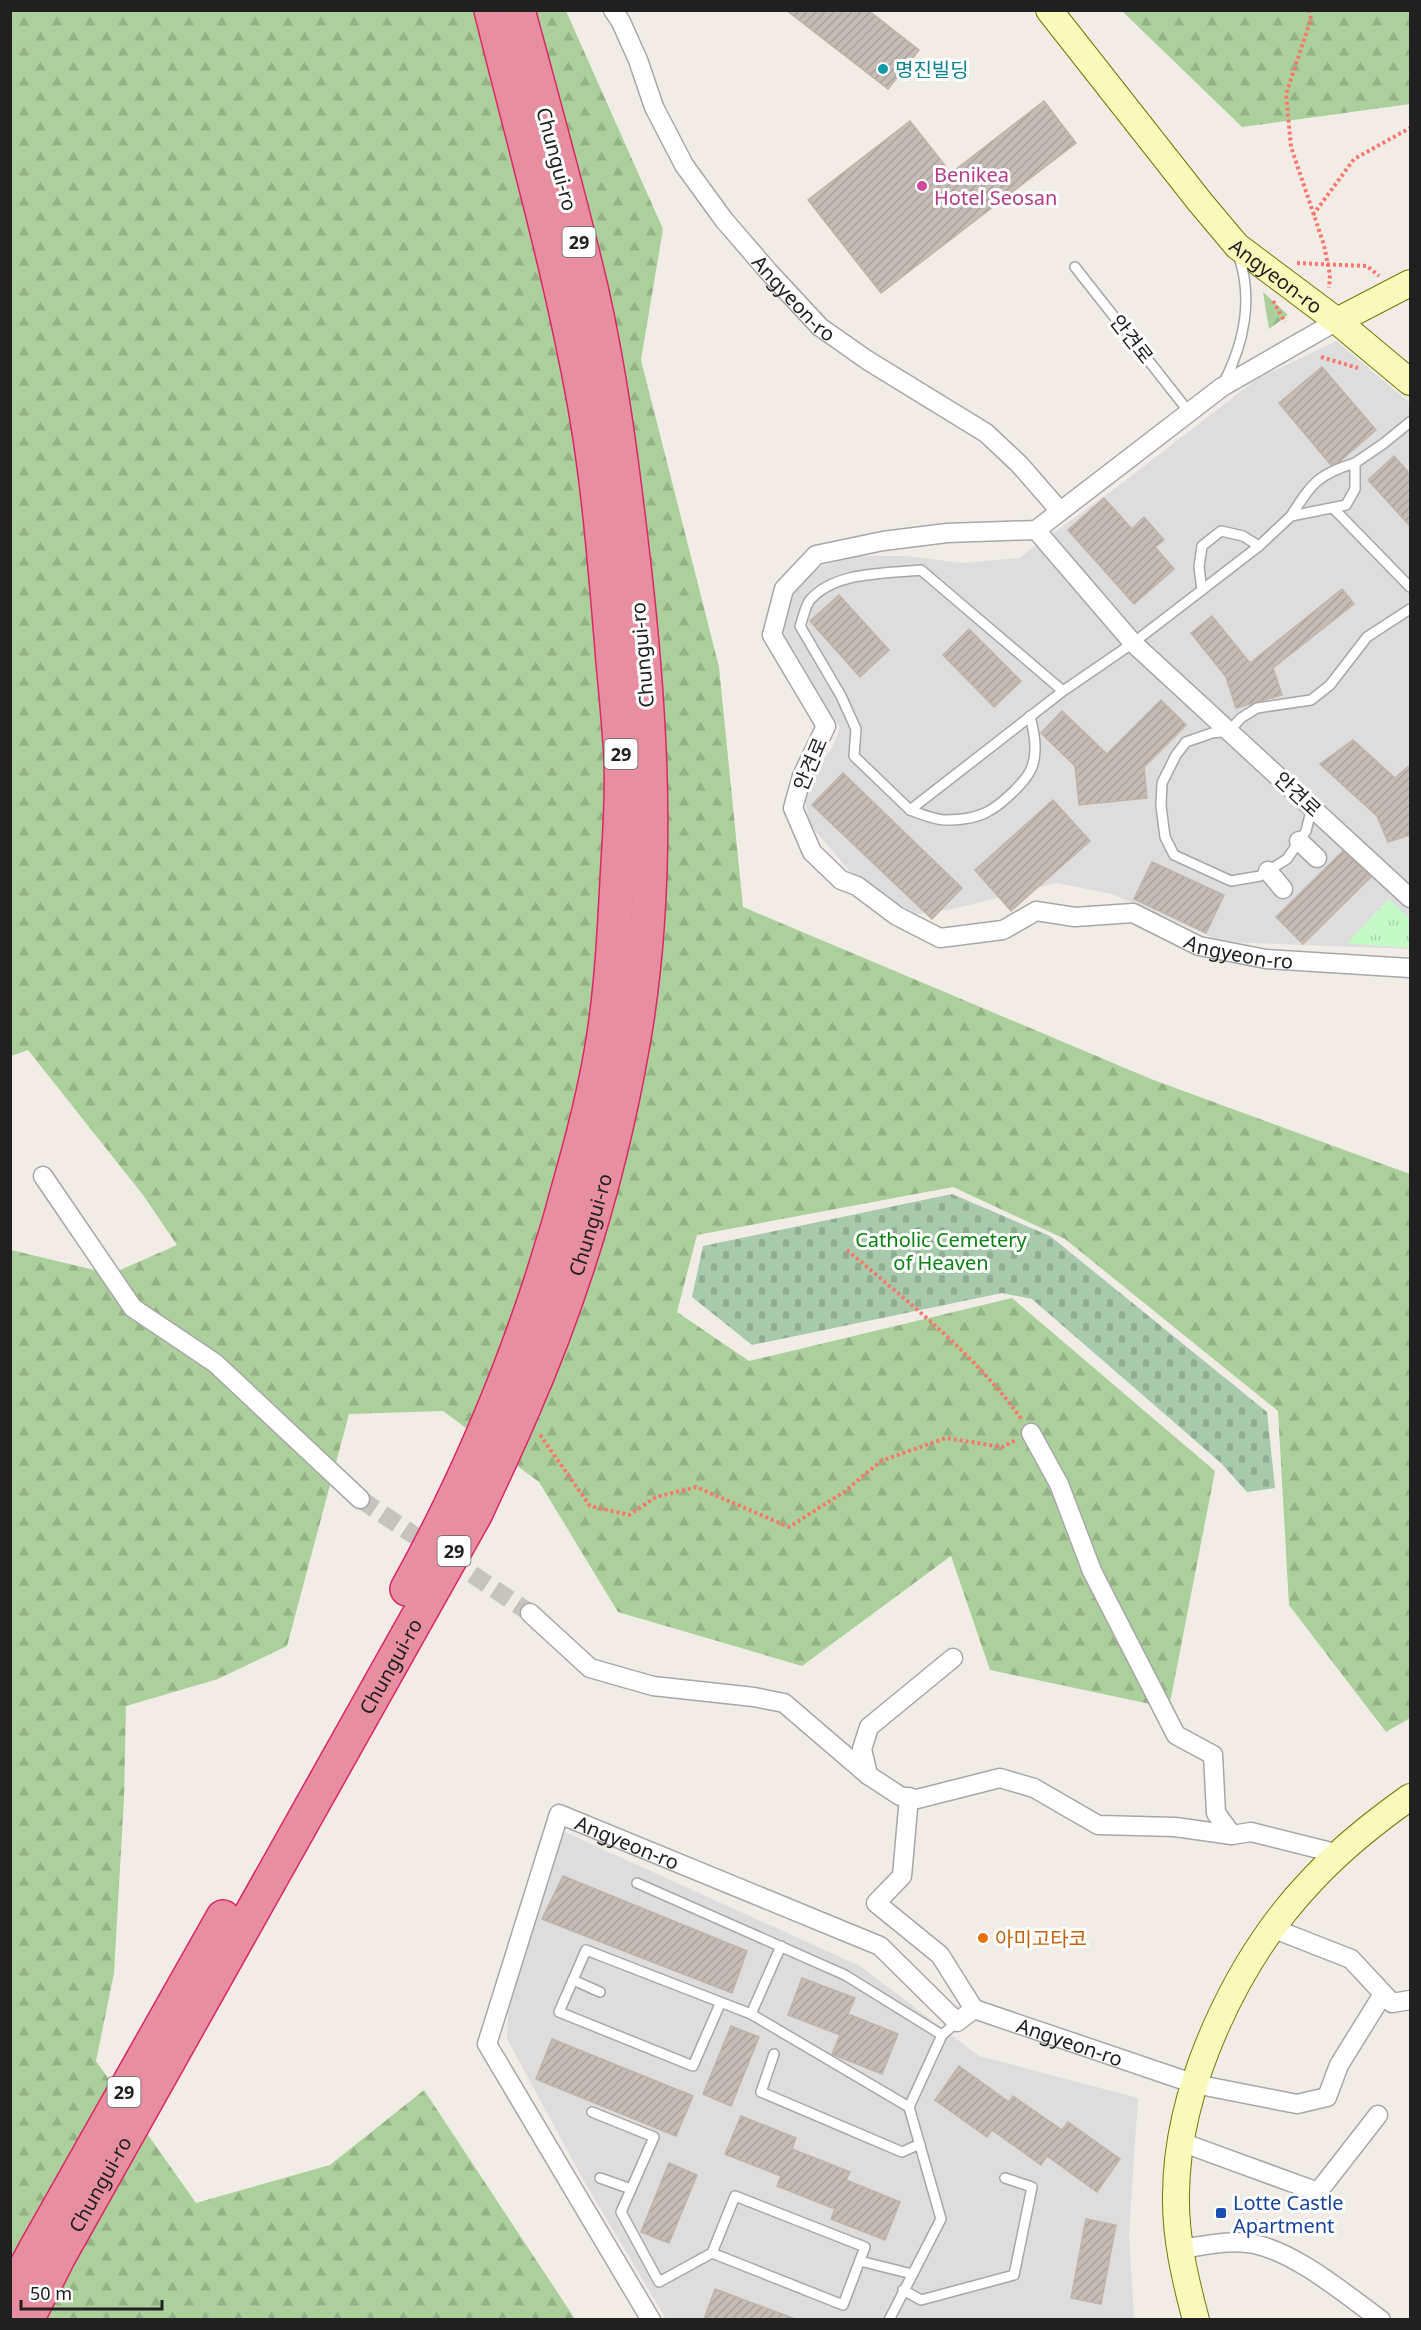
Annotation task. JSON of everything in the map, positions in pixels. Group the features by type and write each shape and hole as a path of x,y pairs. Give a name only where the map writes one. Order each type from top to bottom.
{"highway":[{"name":"Chungui-ro","path":"10,2297 354,1685 461,1486 501,1396 540,1289 576,1160 601,1054 615,926 621,762 606,573 598,499 577,367 551,249 491,10"},
{"name":"Chungui-ro","path":"27,2319 58,2258 476,1513 523,1412 578,1263 598,1196 623,1095 634,1040 646,938 650,820 643,653 615,413 591,291 518,10"}],"main road":[{"name":"Angyeon-ro","path":"1049,10 1237,246 1332,317 1410,382"},
{"path":"1332,317 1403,287"},
{"path":"1196,2319 1180,2249 1176,2222 1176,2193 1180,2142 1195,2084 1212,2039 1254,1955 1272,1928 1313,1879 1339,1854 1410,1797"}],"street":[{"name":"Angyeon-ro","path":"614,10 638,60 654,107 684,165 724,220 768,271 820,327 867,360 986,433 1019,464 1060,511"},
{"path":"1036,530 1222,387 1332,317"},
{"name":"안견로","path":"1410,896 1133,643 1036,530 947,533 883,541 816,555 783,589 772,634 826,726 801,776 793,808 812,852 841,880 857,886 897,916 940,938 1003,930 1036,911 1075,916 1133,913 1199,946 1266,959 1410,968"},
{"path":"1299,841 1317,858"},
{"path":"1268,871 1283,889"},
{"path":"43,1176 133,1308 215,1363 360,1499"},
{"path":"1031,1433 1059,1484 1092,1571 1176,1735 1213,1755 1216,1813 1232,1835"},
{"path":"530,1613 590,1668 653,1686 754,1697 784,1703 868,1775 900,1796 917,1799 1000,1778 1034,1788 1098,1825 1175,1827 1232,1835 1251,1832 1339,1854"},
{"path":"868,1775 862,1749 868,1727 953,1658"},
{"path":"909,1797 902,1876 876,1904 940,1955 974,2009 957,2022"},
{"name":"Angyeon-ro","path":"651,2319 487,2044 559,1814 880,1946 957,2022"},
{"path":"1272,1928 1351,1959 1392,2004 1410,2000"},
{"name":"Angyeon-ro","path":"974,2009 1195,2084 1297,2104 1327,2097 1339,2065 1383,1994"},
{"path":"1180,2142 1318,2192 1378,2115"},
{"path":"1180,2249 1232,2243 1266,2247 1293,2259 1381,2319"}],"lane":[{"path":"1222,387 1237,350 1246,311 1246,284 1237,246"},
{"name":"안견로","path":"1074,267 1189,412"},
{"path":"910,810 1063,691 1133,643 1259,546 1291,516 1308,487 1330,471 1355,463 1410,422"},
{"path":"1291,516 1346,506 1355,489 1355,463"},
{"path":"1334,508 1410,587"},
{"path":"1202,590 1198,567 1202,546 1221,531 1243,536 1259,546"},
{"name":"안견로","path":"910,810 854,756 856,729 841,696 800,626 809,601 816,595 831,584 863,576 921,570 1063,691"},
{"path":"1312,807 1306,831 1287,859 1260,876 1231,881 1174,855 1166,837 1161,806 1162,783 1176,755 1186,742 1212,733 1229,731 1241,718 1257,708 1311,700 1330,685 1366,637 1410,609"},
{"path":"910,810 945,820 968,818 986,812 1002,801 1021,784 1032,767 1035,741 1030,716"},
{"path":"637,1883 845,1976 942,2035"},
{"path":"751,2014 781,1946"},
{"path":"720,2004 693,2066 559,2012 586,1950 720,2004 751,2014 909,2107"},
{"path":"573,1980 600,1992"},
{"path":"889,2319 941,2219 909,2107 942,2035 957,2022"},
{"path":"774,2054 761,2092 902,2152 920,2144"},
{"path":"592,2112 654,2137 621,2212 659,2282 712,2253 735,2196 865,2247 843,2305 712,2253"},
{"path":"600,2178 631,2189"},
{"path":"903,2290 921,2300 1014,2276 1032,2187 1005,2178"},
{"path":"860,2261 912,2274"}],"path":[{"path":"1309,10 1311,19 1286,94 1291,147 1324,244 1330,275 1332,317"},
{"path":"1313,215 1354,159 1410,128"},
{"path":"1284,322 1268,292 1295,263 1367,266 1403,287"},
{"path":"1321,357 1358,368"},
{"path":"523,1412 590,1506 629,1515 656,1497 696,1487 789,1527 844,1492 881,1461 946,1438 1002,1447 1031,1433 1004,1394 950,1338 847,1251"}],"shaded area":[{"path":"1336,341 1410,403 1410,949 1223,942 1112,894 1057,883 953,909 915,915 851,873 811,826 804,797 817,769 833,746 840,727 797,668 783,631 798,583 822,566 857,556 906,556 963,563 1019,558 1121,484 1257,379"},
{"path":"556,1828 860,1966 979,2056 1138,2098 1129,2234 1134,2319 666,2319 585,2183 507,2039 509,1991"}],"green space":[{"path":"11,11 566,11 663,229 641,360 719,667 743,907 1151,1079 1410,1174 1410,1718 1386,1732 1289,1605 1278,1411 1065,1239 953,1187 697,1235 677,1312 749,1361 1012,1298 1215,1471 1169,1708 990,1670 951,1556 802,1666 618,1612 539,1482 443,1411 349,1414 287,1646 218,1679 126,1706 124,1798 114,1973 96,2061 196,2203 330,2165 424,2090 575,2319 11,2319 11,1250 111,1274 177,1245 143,1195 28,1050 11,1056"},
{"path":"1122,11 1410,11 1410,104 1242,127"},
{"path":"1263,292 1288,315 1269,329"},
{"path":"1389,899 1410,919 1410,948 1347,943"},
{"name":"Catholic Cemetery of Heaven","path":"952,1194 1050,1236 1267,1412 1275,1488 1247,1492 1221,1463 1032,1299 1002,1293 752,1345 692,1297 703,1246"}],"building":[{"name":"명진빌딩","path":"786,10 868,10 919,50 888,89"},
{"name":"Benikea Hotel Seosan","path":"1044,101 1076,143 881,293 808,200 910,121 951,173"},
{"path":"1322,367 1376,430 1340,461 1331,465 1279,403"},
{"path":"1394,456 1410,474 1410,526 1368,480"},
{"path":"1104,498 1132,529 1144,517 1164,540 1155,547 1174,569 1134,604 1068,530"},
{"path":"1342,589 1354,604 1273,668 1282,695 1236,708 1226,677 1191,633 1212,616 1250,663"},
{"path":"839,595 889,650 860,677 810,621"},
{"path":"969,629 1021,681 994,707 943,655"},
{"path":"1161,700 1186,725 1144,767 1147,798 1079,805 1075,766 1041,733 1062,711 1107,754"},
{"path":"1353,740 1395,778 1410,765 1410,835 1388,842 1377,816 1320,764"},
{"path":"843,773 962,888 932,919 812,805"},
{"path":"1053,800 1090,841 1011,911 975,870"},
{"path":"1343,851 1371,877 1303,944 1276,917"},
{"path":"1152,862 1224,895 1206,933 1134,899"},
{"path":"563,1876 747,1951 732,1993 542,1919"},
{"path":"802,1978 855,1998 848,2014 898,2034 882,2074 832,2054 840,2035 788,2015"},
{"path":"731,2026 759,2037 731,2106 703,2094"},
{"path":"552,2039 693,2096 676,2136 536,2079"},
{"path":"959,2066 1009,2102 1013,2096 1062,2130 1068,2122 1120,2159 1097,2192 1047,2156 1041,2165 992,2130 987,2137 935,2100"},
{"path":"741,2116 796,2138 792,2149 850,2172 846,2180 900,2202 885,2240 831,2219 835,2209 777,2186 781,2176 725,2154"},
{"path":"669,2163 697,2175 669,2243 641,2232"},
{"path":"1086,2219 1116,2225 1101,2304 1071,2298"},
{"path":"715,2289 793,2318 704,2319"}],"tunnel":[{"path":"360,1499 530,1613"}],"place":[{"name":"명진빌딩","path":"883,69"},
{"name":"Benikea Hotel Seosan","path":"922,186"},
{"name":"아미고타코","path":"983,1938"},
{"name":"Lotte Castle Apartment","path":"1221,2213"}]}
